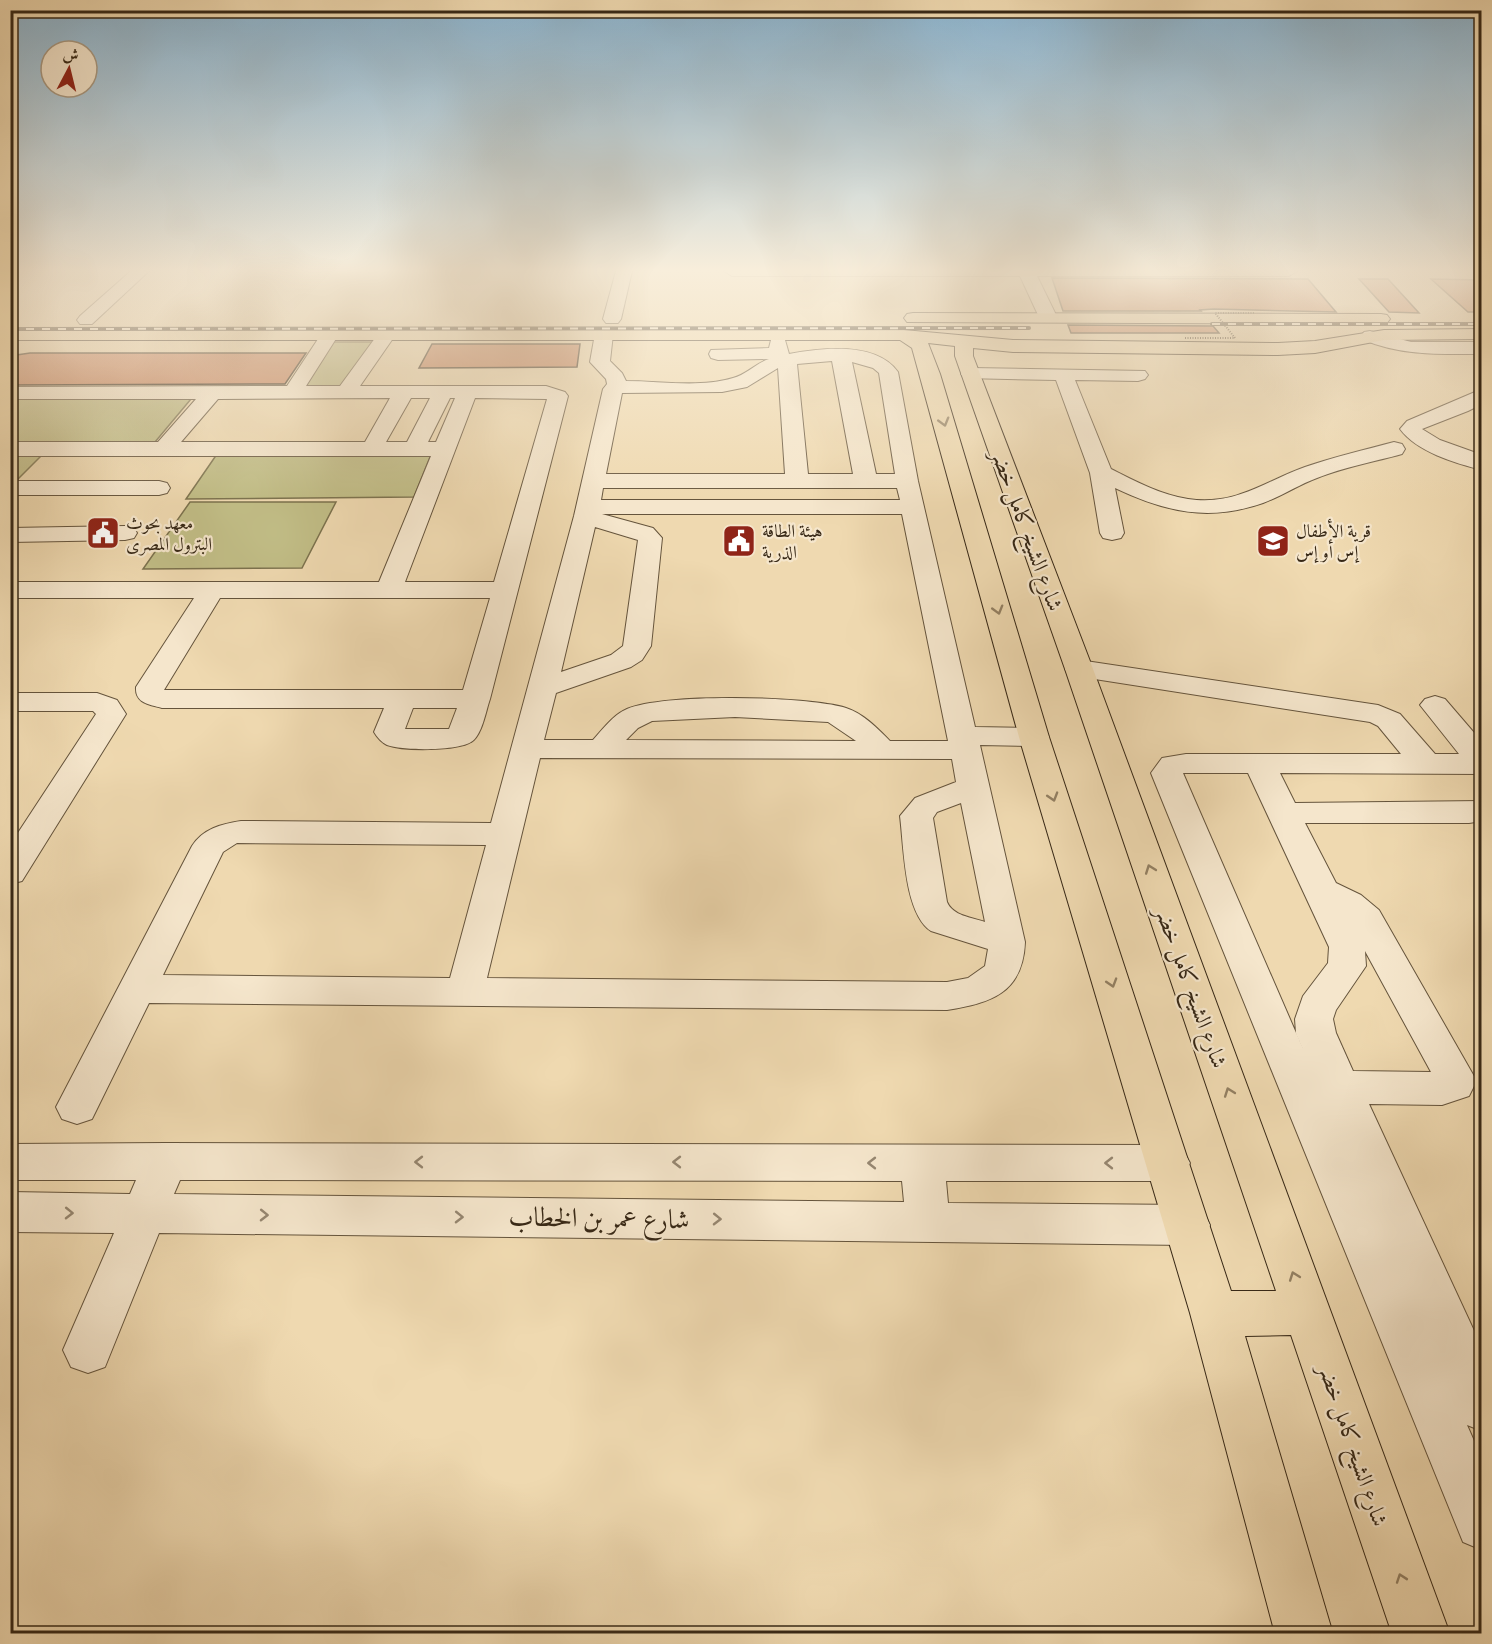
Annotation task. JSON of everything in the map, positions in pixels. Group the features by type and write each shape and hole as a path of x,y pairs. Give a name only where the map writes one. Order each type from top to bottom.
{"main road":[{"name":"شارع الشيخ كامل خضر","path":"921,348 1034,737 1214,1313 1305,1634"},
{"path":"939,348 968,358"},
{"path":"930,374 968,358 1012,348"},
{"path":"1171,348 1304,348"},
{"name":"شارع الشيخ كامل خضر","path":"968,358 1421,1634"},
{"path":"1214,1313 1307,1312"}],"street":[{"path":"293,392 321,348"},
{"path":"346,392 377,348"},
{"path":"603,348 600,362 615,377 618,387"},
{"path":"465,992 503,834 544,687 589,502 611,392 618,387 737,384 791,348"},
{"path":"791,348 797,481"},
{"path":"137,989 947,996 969,993 989,985 1002,972 1007,958 1006,942 910,494 888,372 885,367 868,359 791,348 718,354"},
{"path":"1459,348 1482,348"},
{"path":"842,356 866,481"},
{"path":"968,358 1063,374 1138,375"},
{"path":"1063,374 1101,473 1112,533"},
{"path":"10,393 404,392 438,386 565,380"},
{"path":"402,699 389,732 392,736 450,739 462,735 475,699 506,590 558,396 546,392 467,392 438,386"},
{"path":"414,449 438,386"},
{"path":"164,449 213,392"},
{"path":"372,449 404,392"},
{"path":"388,590 467,392"},
{"path":"1482,395 1461,407 1414,425 1411,429 1423,440 1482,463"},
{"path":"10,449 445,449"},
{"path":"1101,473 1160,501 1196,508 1215,508 1273,491 1303,476 1394,449"},
{"path":"589,502 797,481 866,481 910,494"},
{"path":"10,488 159,488"},
{"path":"589,502 910,494"},
{"path":"544,687 621,661 632,654 637,646 650,538 589,502"},
{"path":"10,535 125,533"},
{"path":"10,590 506,590"},
{"path":"212,590 150,687 150,695 162,699 475,699"},
{"path":"1079,669 1378,714 1468,778"},
{"path":"10,702 97,702 107,706 111,714 10,873"},
{"path":"1435,705 1468,778 1469,813 1271,787 1179,764 1169,769 1167,778 1482,1523"},
{"path":"601,749 630,720 648,711 804,709 828,712 848,719 882,750"},
{"path":"526,749 882,750 1034,737"},
{"path":"1271,787 1468,778"},
{"path":"972,787 926,805 916,816 929,902 936,917 944,922 1006,942"},
{"path":"1271,787 1322,891 1347,947 1349,957 1342,974 1317,1006 1314,1019 1316,1033 1482,1406"},
{"path":"77,1107 208,846 225,835 246,832 503,834"},
{"path":"1322,891 1348,904 1366,919 1455,1078 1455,1084 1442,1089 1339,1087"},
{"path":"87,1350 166,1161"},
{"path":"10,1162 1168,1163"},
{"path":"922,1163 928,1222"},
{"name":"شارع عمر بن الخطاب","path":"10,1212 1187,1225"}],"shaded area":[{"path":"327,348 371,348 342,389 301,389"},
{"path":"10,399 191,399 155,442 11,442"},
{"path":"432,452 414,497 186,499 217,454"},
{"path":"11,454 43,454 14,483 11,483"},
{"path":"190,502 336,502 302,568 143,569"}],"building":[{"path":"430,348 580,348 577,367 419,368"},
{"path":"30,353 306,353 285,384 10,385 10,356"}],"place":[{"name":"معهد بحوث البترول المصرى","path":"103,533"},
{"name":"هيئة الطاقة الذرية","path":"739,541"},
{"name":"قرية الأطفال إس أو إس","path":"1273,541"}]}
